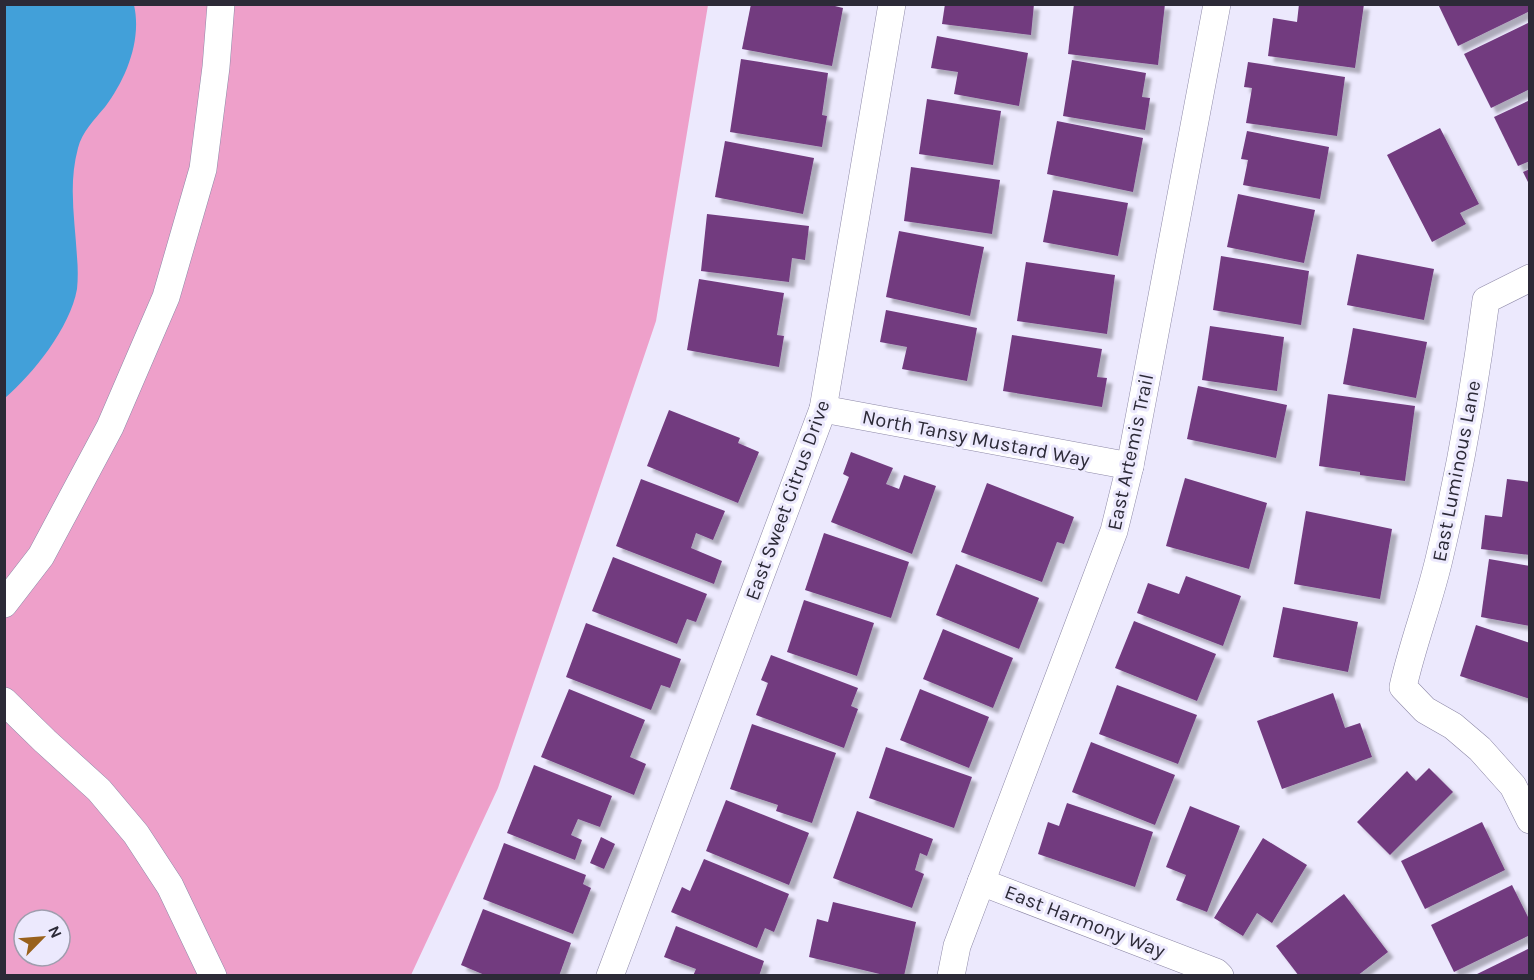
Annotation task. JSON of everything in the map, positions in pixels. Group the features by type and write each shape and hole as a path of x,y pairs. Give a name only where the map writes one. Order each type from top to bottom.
{"street":[{"path":"4,604 41,556 110,427 166,297 203,169 216,67 221,4"},
{"name":"East Sweet Citrus Drive","path":"610,975 823,409 892,4"},
{"name":"East Artemis Trail","path":"951,975 957,946 1114,531 1130,466 1217,4"},
{"name":"East Luminous Lane","path":"1530,278 1486,300 1460,464 1440,557 1403,687 1425,710 1453,726 1480,749 1513,786 1530,820"},
{"name":"North Tansy Mustard Way","path":"823,409 1130,466"},
{"path":"4,701 99,790 136,834 171,886 213,975"},
{"name":"East Harmony Way","path":"981,882 1181,957 1220,975"}],"shaded area":[{"path":"5,5 708,5 656,321 498,788 411,975 5,976"}],"water":[{"path":"5,4 134,5 136,32 126,72 120,84 85,131 78,148 73,175 78,273 73,304 49,349 5,398"}],"building":[{"path":"751,4 827,4 843,8 832,66 742,49"},
{"path":"945,4 1034,4 1031,35 942,24"},
{"path":"1074,4 1165,4 1158,65 1068,54"},
{"path":"1299,4 1364,4 1355,68 1268,56 1273,18 1297,22"},
{"path":"1438,4 1530,4 1530,11 1458,46"},
{"path":"1530,22 1530,89 1491,108 1464,54"},
{"path":"937,36 1028,53 1019,106 954,94 958,72 931,68"},
{"path":"741,59 828,73 822,115 827,116 822,147 730,132"},
{"path":"1072,60 1146,73 1142,97 1150,98 1145,130 1063,116"},
{"path":"1248,62 1345,77 1337,136 1246,123 1252,88 1244,87"},
{"path":"927,99 1001,111 993,165 919,154"},
{"path":"1530,100 1530,161 1518,166 1494,117"},
{"path":"1057,121 1143,138 1133,192 1047,174"},
{"path":"1440,128 1479,204 1460,213 1466,224 1432,242 1387,155"},
{"path":"1247,131 1329,147 1320,199 1243,185 1248,160 1241,159"},
{"path":"725,141 814,158 803,214 715,197"},
{"path":"911,167 1000,180 992,234 904,221"},
{"path":"1530,169 1530,186 1523,172"},
{"path":"1053,190 1128,203 1118,256 1043,242"},
{"path":"1238,194 1315,210 1304,263 1227,247"},
{"path":"707,214 809,226 805,260 792,258 789,282 701,271"},
{"path":"899,231 984,247 970,316 886,297"},
{"path":"1357,254 1434,269 1424,320 1347,305"},
{"path":"1221,256 1309,271 1301,325 1213,310"},
{"path":"1026,262 1115,275 1107,334 1017,321"},
{"path":"699,279 784,293 777,335 784,336 779,367 687,350"},
{"path":"886,310 977,328 967,381 902,369 907,347 880,342"},
{"path":"1210,326 1284,337 1277,391 1202,380"},
{"path":"1353,328 1427,342 1416,398 1343,384"},
{"path":"1012,335 1102,349 1097,377 1107,378 1102,407 1003,391"},
{"path":"1198,386 1287,405 1276,458 1187,439"},
{"path":"1328,394 1415,406 1405,481 1360,475 1360,472 1319,466"},
{"path":"669,410 740,438 738,443 759,452 738,503 647,466"},
{"path":"851,452 893,468 886,484 899,489 904,475 936,486 912,554 831,522 849,477 843,474"},
{"path":"1185,478 1267,503 1249,569 1166,546"},
{"path":"641,479 725,511 713,540 696,533 691,548 722,561 714,584 616,546"},
{"path":"1507,479 1530,482 1530,555 1481,549 1485,515 1502,517"},
{"path":"987,483 1074,517 1064,544 1057,542 1042,582 961,552"},
{"path":"1306,511 1392,529 1380,599 1294,584"},
{"path":"824,533 909,562 891,618 805,590"},
{"path":"613,557 707,594 696,622 687,619 677,644 592,611"},
{"path":"1489,559 1530,566 1530,626 1481,617"},
{"path":"956,564 1039,598 1019,649 936,615"},
{"path":"1186,576 1241,596 1223,646 1137,613 1148,583 1179,594"},
{"path":"804,600 874,623 857,676 787,652"},
{"path":"1283,607 1358,622 1348,672 1273,657"},
{"path":"1134,621 1216,654 1197,701 1115,668"},
{"path":"586,623 681,659 670,688 661,685 651,710 566,677"},
{"path":"1476,625 1530,643 1530,699 1460,676"},
{"path":"943,629 1013,658 993,708 923,679"},
{"path":"771,655 858,688 851,706 858,709 844,748 756,715 768,683 761,680"},
{"path":"1117,685 1197,715 1178,764 1099,734"},
{"path":"569,689 645,720 630,757 646,764 634,795 541,757"},
{"path":"920,689 989,717 969,768 900,740"},
{"path":"1333,693 1345,728 1360,723 1372,757 1282,789 1257,721"},
{"path":"752,724 836,753 812,823 776,811 778,805 730,789"},
{"path":"1091,742 1175,775 1155,825 1072,792"},
{"path":"886,747 972,777 954,828 869,798"},
{"path":"534,765 612,796 600,827 578,819 571,835 582,840 575,860 507,833"},
{"path":"1429,768 1453,792 1390,855 1357,822 1407,771 1416,781"},
{"path":"726,800 809,833 789,885 706,851"},
{"path":"1067,803 1153,832 1135,887 1038,854 1048,822 1059,826"},
{"path":"1190,806 1240,826 1207,912 1176,900 1186,875 1166,867"},
{"path":"857,811 933,839 927,856 920,853 915,870 924,874 912,908 833,878"},
{"path":"1482,822 1505,870 1425,909 1401,861"},
{"path":"601,837 615,844 604,869 590,863"},
{"path":"1263,838 1307,865 1272,923 1257,913 1243,936 1214,918"},
{"path":"504,843 586,875 583,884 591,888 573,934 483,899"},
{"path":"704,859 789,894 774,932 765,928 757,948 671,912 682,887 690,891"},
{"path":"1512,885 1530,921 1530,935 1454,972 1431,925"},
{"path":"1344,894 1388,952 1357,976 1299,976 1276,946"},
{"path":"833,902 916,922 904,976 888,976 809,957 817,919 828,922"},
{"path":"483,909 571,943 559,976 487,976 461,965"},
{"path":"676,926 764,961 759,976 693,976 696,969 664,957"},
{"path":"1530,948 1530,976 1473,976"}]}
